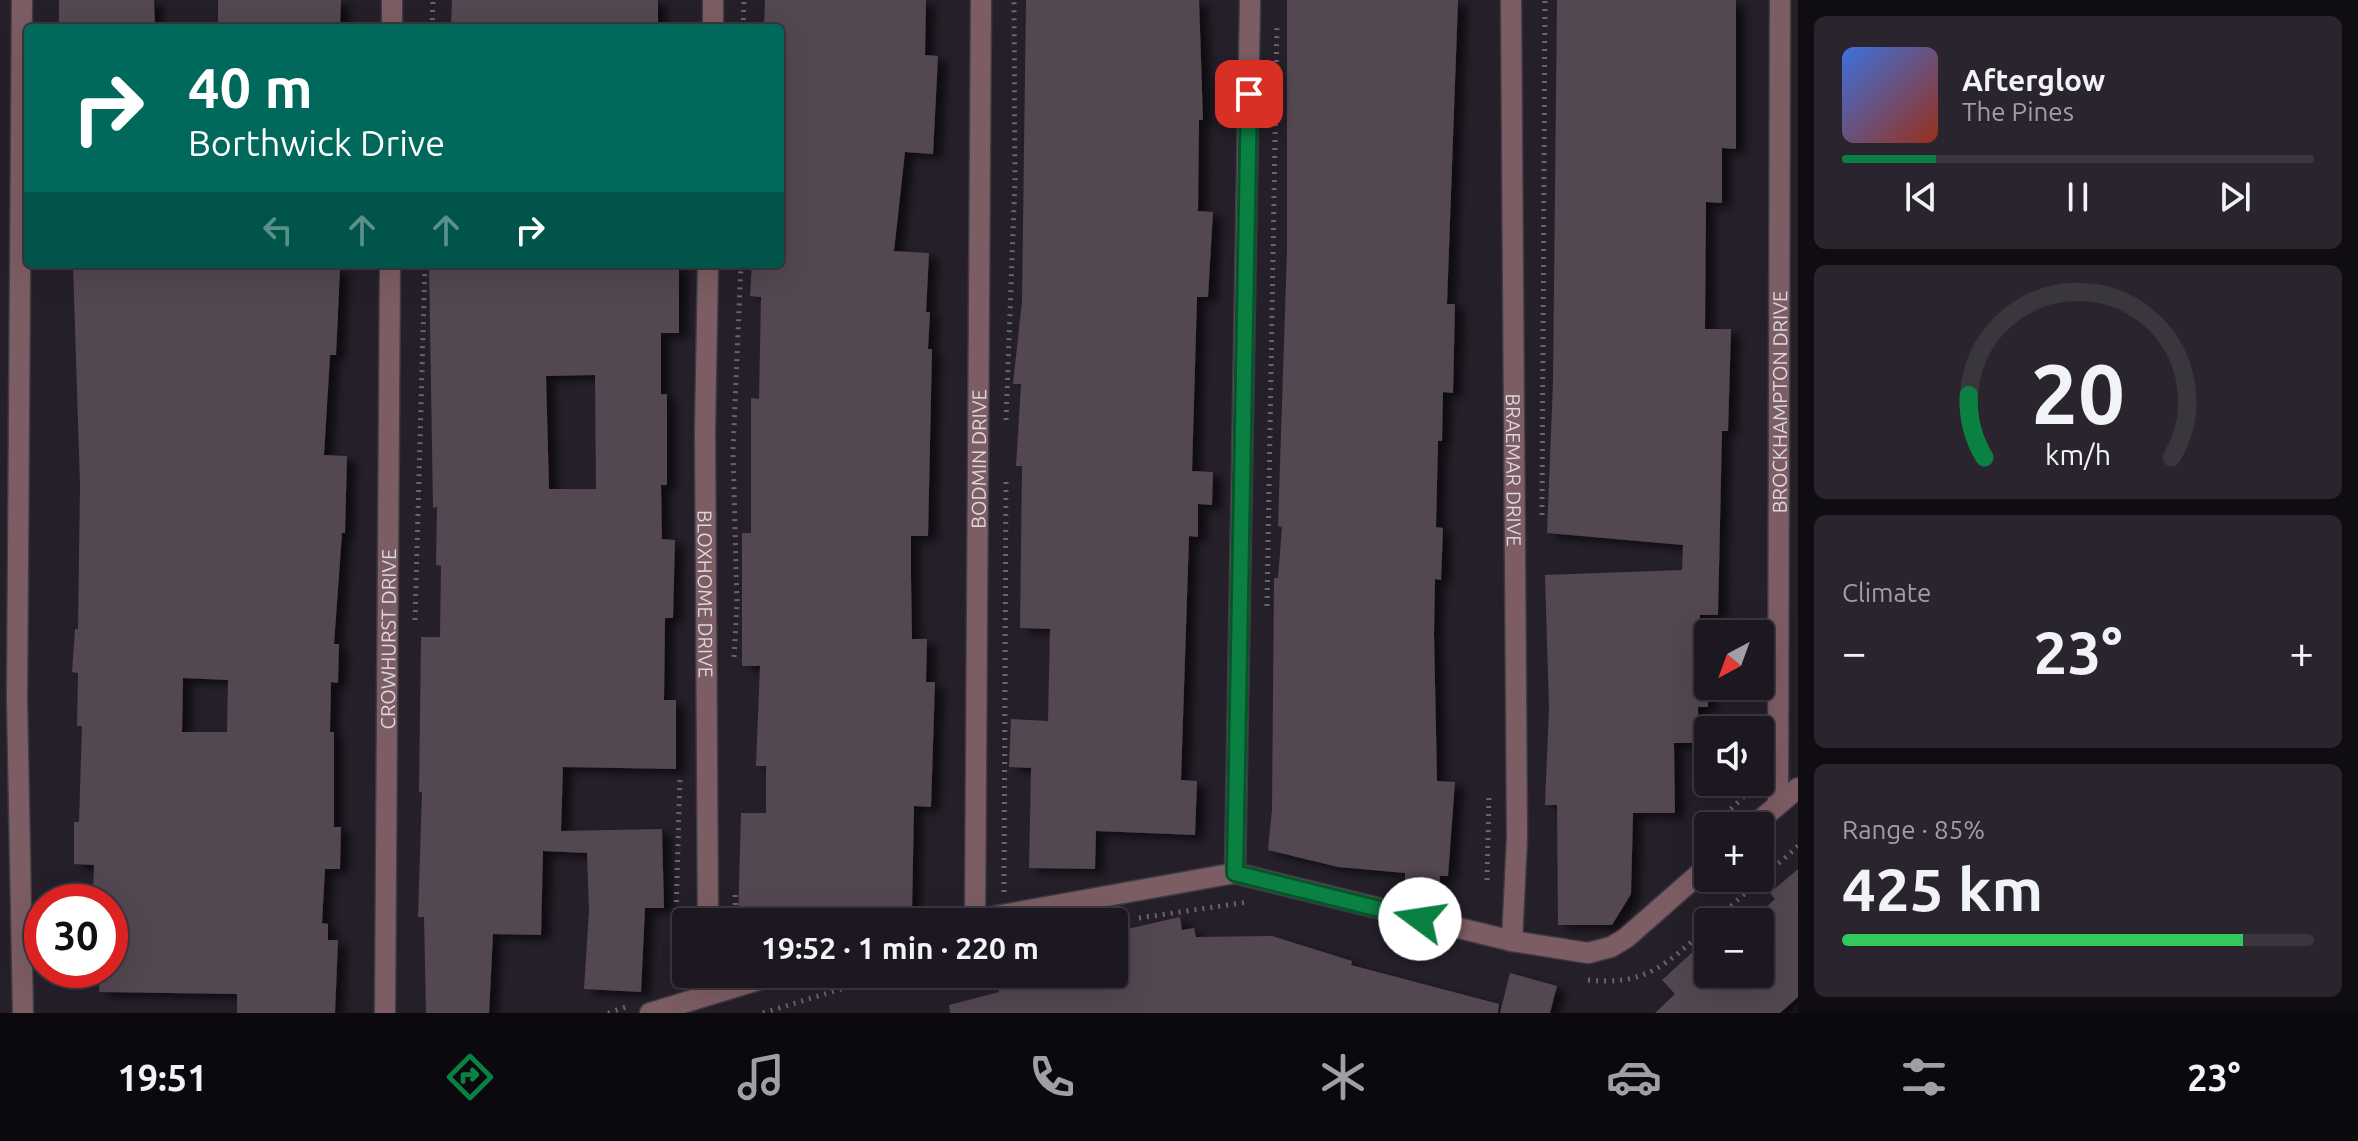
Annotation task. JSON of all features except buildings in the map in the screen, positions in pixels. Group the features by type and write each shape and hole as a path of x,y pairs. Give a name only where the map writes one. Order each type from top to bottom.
{"street":[{"path":"22,0 10,54 23,1013"},
{"path":"392,0 392,24"},
{"path":"713,0 713,24"},
{"name":"BODMIN DRIVE","path":"969,908 981,0"},
{"path":"1235,873 1250,0"},
{"name":"BRAEMAR DRIVE","path":"1511,0 1517,838 1512,941"},
{"name":"BROCKHAMPTON DRIVE","path":"1778,804 1780,0"},
{"name":"CROWHURST DRIVE","path":"385,1013 390,268"},
{"name":"BLOXHOME DRIVE","path":"708,268 705,446 708,908"},
{"path":"1769,812 1798,788"},
{"path":"1037,908 1235,873 1512,941 1588,953 1611,947 1626,938 1694,878"},
{"path":"650,1013 701,988"}],"path":[{"path":"432,24 433,0"},
{"path":"743,24 744,0"},
{"path":"1006,427 1015,180 1014,0"},
{"path":"1542,518 1545,0"},
{"path":"415,625 425,268"},
{"path":"734,662 737,605 733,451 741,268"},
{"path":"1003,905 1006,473"},
{"path":"1728,812 1743,796"},
{"path":"1729,908 1798,846"},
{"path":"735,891 736,908"},
{"path":"763,1013 844,988"}],"route":[{"path":"1249,94 1235,873 1420,919"}]}
